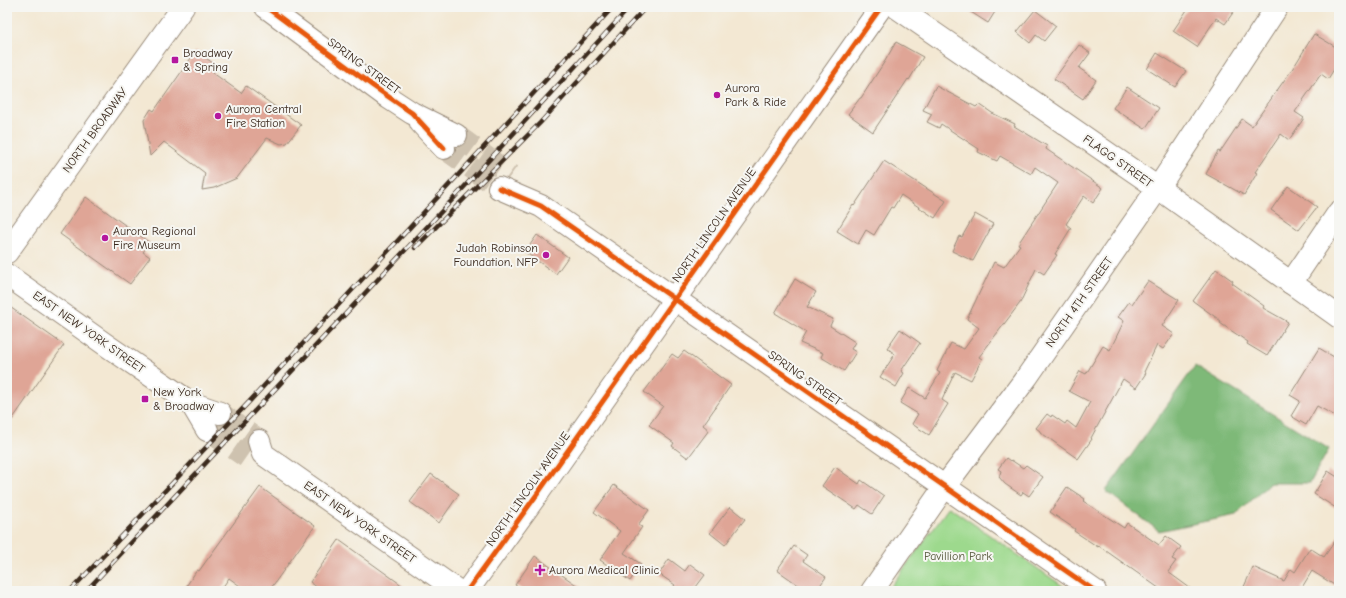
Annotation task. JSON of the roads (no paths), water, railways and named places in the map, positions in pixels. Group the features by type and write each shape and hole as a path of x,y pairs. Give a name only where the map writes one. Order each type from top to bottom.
{"street":[{"name":"NORTH BROADWAY","path":"7,252 183,7"},
{"name":"SPRING STREET","path":"266,7 450,142"},
{"name":"NORTH LINCOLN AVENUE","path":"467,591 881,7"},
{"name":"FLAGG STREET","path":"896,7 1158,188 1339,317"},
{"name":"NORTH 4TH STREET","path":"872,591 945,486 1027,377 1158,188 1277,7"},
{"name":"SPRING STREET","path":"505,181 1095,591"},
{"path":"1291,283 1339,212"},
{"name":"EAST NEW YORK STREET","path":"7,275 109,348 191,403 220,413"},
{"name":"EAST NEW YORK STREET","path":"191,403 207,430"},
{"name":"EAST NEW YORK STREET","path":"256,451 458,591"}],"tunnel":[{"path":"456,135 511,175"},
{"path":"444,148 499,188"},
{"path":"220,413 259,441"},
{"path":"207,430 246,457"}],"railway":[{"path":"70,591 249,402 613,7"},
{"path":"86,591 454,198 630,7"},
{"path":"415,248 540,123 646,7"}],"place":[{"name":"Broadway & Spring","path":"175,60"},
{"name":"Aurora Park & Ride","path":"717,95"},
{"name":"Aurora Central Fire Station","path":"218,116"},
{"name":"Aurora Regional Fire Museum","path":"105,238"},
{"name":"Judah Robinson Foundation, NFP","path":"546,255"},
{"name":"New York & Broadway","path":"145,399"},
{"name":"Aurora Medical Clinic","path":"540,570"}],"park label":[{"name":"Pavillion Park","path":"958,556"}]}
